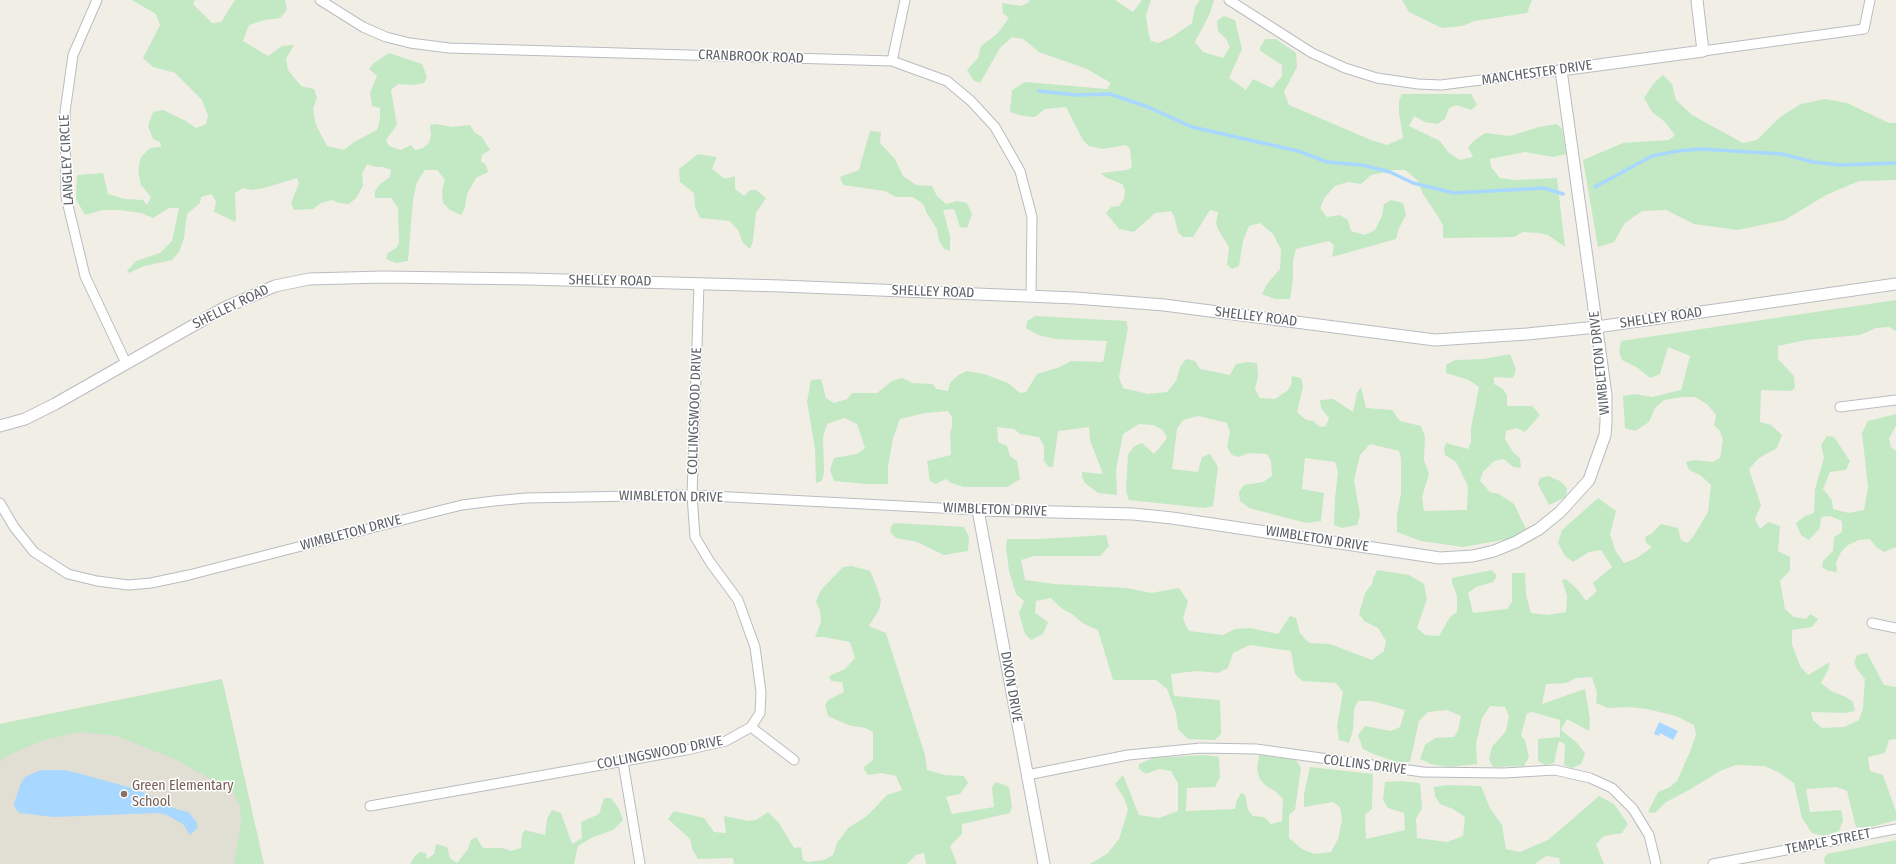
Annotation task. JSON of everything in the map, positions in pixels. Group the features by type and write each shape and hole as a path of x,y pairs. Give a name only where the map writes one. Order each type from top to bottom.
{"street":[{"name":"LANGLEY CIRCLE","path":"97,0 73,55 64,112 66,197 85,276 126,363"},
{"name":"CRANBROOK ROAD","path":"320,0 363,27 410,43 449,48 892,61 946,81 971,101 995,128 1020,171 1032,217 1032,296"},
{"path":"892,61 905,0"},
{"name":"MANCHESTER DRIVE","path":"1229,0 1322,59 1377,78 1418,84 1441,84 1561,70 1864,29 1870,0"},
{"path":"1697,0 1703,51"},
{"name":"WIMBLETON DRIVE","path":"0,503 14,527 34,552 68,574 97,581 128,585 151,583 189,575 462,505 526,498 692,495 978,510 1133,514 1172,518 1440,558 1473,556 1494,551 1516,542 1539,529 1560,512 1589,480 1605,435 1606,394 1561,70"},
{"name":"SHELLEY ROAD","path":"0,426 25,420 224,308 275,286 309,279 383,277 699,284 1032,296 1133,302 1338,327 1425,340 1460,340 1597,327 1896,284"},
{"name":"COLLINGSWOOD DRIVE","path":"370,806 558,771 623,762 726,741 751,727 760,713 761,692 755,647 738,600 710,562 695,537 692,495 699,284"},
{"path":"1840,408 1896,400"},
{"name":"DIXON DRIVE","path":"978,510 1044,864"},
{"path":"1872,623 1896,628"},
{"path":"751,727 794,760"},
{"name":"COLLINS DRIVE","path":"1027,775 1128,755 1201,748 1256,749 1423,772 1504,772 1555,770 1590,778 1612,788 1633,810 1649,835 1656,864"},
{"path":"623,762 640,864"},
{"name":"TEMPLE STREET","path":"1713,864 1896,829"}],"shaded area":[{"name":"Green Elementary School","path":"222,679 264,864 0,864 0,724"}],"green space":[{"path":"132,0 195,0 193,4 212,23 221,22 235,0 285,0 287,10 280,18 265,20 249,25 243,41 268,56 282,46 294,45 286,59 288,70 301,86 314,89 317,98 313,109 316,125 327,146 344,150 354,142 377,130 380,119 380,108 372,106 370,93 377,76 369,69 374,63 389,53 422,64 427,77 424,83 414,85 398,84 391,90 397,125 386,140 389,146 401,150 411,145 415,150 423,148 429,143 431,135 430,125 436,124 452,127 470,125 475,133 482,137 490,150 482,155 481,161 486,165 488,172 476,178 467,194 465,208 461,215 450,210 443,203 442,191 445,180 437,170 425,170 417,182 413,200 408,261 396,263 386,259 388,253 396,248 399,243 398,208 391,198 375,198 375,191 380,184 390,177 391,170 367,164 362,174 363,186 356,198 349,204 339,203 332,200 321,203 313,209 294,210 291,203 299,183 297,178 264,188 252,190 243,188 235,193 236,222 214,212 216,202 212,194 201,197 200,203 187,214 184,238 179,252 172,260 144,266 129,273 127,271 136,261 160,253 172,241 179,208 169,208 153,218 141,213 119,210 103,210 85,215 76,199 77,175 103,173 108,194 125,199 143,200 147,205 151,197 141,185 138,171 141,157 150,148 161,147 160,142 153,139 148,126 153,112 163,110 186,121 196,128 206,124 208,116 202,100 175,73 153,67 143,58 160,25 156,14"},
{"path":"1029,0 1115,0 1133,12 1142,0 1151,0 1146,15 1148,31 1151,41 1158,43 1172,37 1192,23 1195,7 1200,0 1214,0 1210,13 1195,42 1203,52 1223,58 1230,47 1226,39 1218,31 1217,21 1224,16 1235,20 1242,49 1229,78 1246,90 1253,79 1272,88 1282,76 1282,65 1259,50 1265,39 1276,39 1296,53 1297,67 1284,92 1289,105 1371,140 1387,145 1403,138 1399,113 1399,101 1402,94 1471,94 1477,105 1471,110 1456,105 1449,108 1445,119 1437,124 1425,122 1414,116 1409,126 1440,141 1449,153 1460,160 1473,157 1468,147 1485,133 1510,136 1539,127 1557,124 1562,129 1566,154 1553,157 1525,152 1490,159 1491,167 1500,178 1516,180 1557,178 1565,247 1548,235 1538,233 1523,232 1514,237 1443,238 1443,226 1439,218 1423,194 1417,180 1405,170 1394,170 1371,175 1361,184 1348,182 1335,186 1325,197 1320,208 1327,217 1340,215 1348,220 1351,231 1365,235 1375,230 1382,216 1384,204 1391,200 1403,203 1406,215 1399,228 1396,239 1332,257 1334,245 1329,241 1296,249 1293,261 1293,279 1290,299 1275,299 1262,294 1267,284 1280,269 1281,250 1273,234 1260,223 1249,226 1243,241 1239,266 1232,269 1227,265 1229,247 1216,224 1218,212 1210,210 1193,237 1183,237 1178,232 1174,216 1171,211 1155,213 1134,232 1119,229 1106,213 1111,207 1119,206 1124,199 1125,190 1122,184 1105,177 1101,173 1127,170 1132,167 1130,149 1126,145 1103,149 1089,146 1083,140 1066,107 1045,109 1035,117 1023,116 1010,112 1012,90 1025,82 1107,89 1111,83 1087,69 1039,52 1023,39 1012,37 1000,48 980,83 974,81 967,70 978,58 981,46 997,34 1009,18 1003,13 1002,3 1021,6 1029,2"},
{"path":"1402,0 1532,0 1527,13 1475,21 1462,26 1442,28 1409,12"},
{"path":"1663,75 1672,84 1676,100 1692,115 1743,143 1757,140 1780,117 1801,104 1825,99 1847,103 1889,123 1896,123 1896,180 1859,181 1826,195 1785,220 1738,230 1694,224 1666,210 1642,211 1625,223 1614,242 1598,247 1583,160 1623,143 1669,140 1675,135 1665,122 1652,112 1644,98 1654,83"},
{"path":"870,131 881,132 880,143 895,159 903,176 916,185 932,186 937,196 946,204 957,201 967,203 972,214 967,228 960,227 954,209 943,210 950,236 950,251 944,249 939,240 937,229 926,212 924,205 913,197 896,197 885,191 843,185 840,177 859,170"},
{"path":"698,154 717,157 712,169 725,179 735,176 735,189 744,196 750,190 756,190 766,198 756,213 753,241 750,249 743,243 738,230 730,221 700,218 695,207 694,193 680,182 679,169"},
{"path":"1896,300 1896,331 1889,327 1876,328 1860,335 1806,340 1778,346 1778,359 1794,376 1795,387 1792,391 1761,390 1760,422 1771,425 1782,435 1777,448 1759,458 1749,469 1761,505 1755,519 1760,529 1768,522 1780,526 1778,551 1790,557 1790,570 1780,581 1785,609 1794,617 1806,619 1810,614 1818,619 1812,627 1792,630 1792,644 1800,666 1808,675 1830,662 1828,670 1821,683 1831,691 1846,697 1853,702 1855,711 1846,713 1811,712 1813,720 1822,728 1844,727 1859,720 1863,708 1865,679 1857,669 1854,662 1857,655 1867,653 1884,685 1896,687 1896,739 1889,740 1885,753 1868,757 1870,771 1883,775 1896,812 1896,820 1868,828 1856,827 1847,791 1837,787 1806,789 1810,812 1841,810 1843,820 1839,831 1824,836 1812,833 1802,818 1794,783 1778,772 1764,766 1736,765 1720,771 1666,802 1655,813 1648,812 1658,792 1670,787 1677,781 1696,734 1694,725 1676,716 1647,709 1630,707 1608,708 1596,703 1597,693 1592,677 1576,678 1566,683 1546,684 1542,704 1585,689 1590,719 1589,731 1567,719 1561,730 1577,743 1585,753 1581,764 1572,768 1564,765 1565,744 1559,741 1554,763 1545,765 1538,761 1538,739 1560,737 1560,720 1532,712 1527,713 1521,735 1525,740 1529,757 1524,766 1493,767 1489,759 1492,747 1506,731 1509,716 1505,707 1490,706 1482,718 1476,744 1477,764 1450,767 1431,764 1420,759 1425,745 1435,738 1454,737 1458,731 1461,716 1447,710 1428,712 1419,721 1410,762 1397,762 1376,755 1363,749 1358,735 1365,726 1391,731 1400,727 1405,710 1372,701 1358,701 1354,709 1353,730 1349,743 1339,740 1337,726 1343,692 1336,683 1302,681 1295,674 1291,651 1250,645 1233,653 1228,668 1218,673 1197,671 1171,674 1174,696 1220,700 1221,734 1215,740 1188,739 1178,729 1176,713 1167,689 1156,680 1113,680 1098,630 1084,624 1072,614 1061,608 1051,598 1036,601 1035,613 1048,622 1043,634 1031,640 1025,634 1019,613 1024,601 1016,594 1009,571 1006,547 1007,539 1040,539 1106,535 1109,546 1100,556 1034,556 1021,560 1025,580 1054,584 1127,588 1151,593 1179,588 1188,601 1183,619 1189,631 1223,635 1235,629 1250,628 1278,634 1290,616 1296,618 1300,633 1309,643 1330,644 1372,660 1384,651 1386,641 1378,628 1364,621 1359,614 1365,593 1372,584 1377,570 1409,575 1424,584 1427,599 1417,628 1425,635 1439,636 1450,617 1457,612 1457,596 1452,583 1452,578 1492,570 1497,576 1493,582 1476,587 1468,593 1473,613 1507,609 1512,602 1512,573 1525,573 1526,595 1531,613 1548,615 1566,612 1567,596 1562,580 1566,579 1578,590 1586,601 1597,591 1593,583 1612,567 1601,550 1589,552 1573,562 1565,556 1558,543 1562,530 1598,498 1616,511 1610,534 1615,550 1624,563 1637,558 1652,547 1646,543 1645,537 1651,534 1661,524 1678,528 1681,540 1687,543 1693,537 1708,512 1711,485 1700,475 1689,470 1686,462 1694,460 1713,462 1720,458 1723,440 1720,431 1714,425 1716,415 1707,404 1695,397 1664,400 1655,408 1649,422 1635,431 1625,428 1623,396 1635,394 1652,397 1681,390 1690,356 1668,347 1660,374 1650,378 1638,368 1622,360 1619,351 1621,341"},
{"path":"1036,316 1126,321 1128,328 1119,377 1123,388 1148,394 1167,392 1176,381 1180,367 1186,359 1195,361 1200,369 1230,375 1236,364 1248,362 1257,363 1258,376 1255,389 1260,398 1275,399 1287,391 1291,385 1292,376 1301,378 1303,387 1297,412 1306,420 1313,421 1320,427 1326,426 1329,418 1321,408 1320,400 1333,399 1353,412 1357,393 1361,387 1366,408 1392,410 1400,421 1421,426 1425,437 1424,460 1429,474 1422,497 1424,511 1467,510 1468,486 1456,462 1445,455 1444,448 1446,443 1468,449 1471,442 1471,428 1479,387 1469,380 1446,373 1446,365 1455,360 1484,359 1510,354 1516,370 1513,378 1494,377 1494,384 1503,389 1507,395 1507,406 1532,406 1540,415 1525,432 1516,428 1506,431 1505,439 1513,452 1520,458 1521,468 1513,467 1504,459 1494,461 1483,472 1480,481 1490,492 1499,494 1514,504 1526,529 1523,534 1508,539 1463,547 1421,541 1397,532 1397,515 1401,494 1401,459 1399,451 1370,444 1360,455 1354,480 1360,515 1357,525 1342,528 1334,525 1338,472 1335,462 1305,458 1302,489 1324,493 1321,521 1306,523 1249,508 1240,501 1239,492 1244,485 1263,482 1272,476 1271,461 1267,454 1249,453 1238,457 1232,455 1227,447 1230,432 1227,423 1198,416 1183,420 1177,429 1172,469 1198,472 1202,457 1210,454 1218,467 1213,506 1204,508 1129,500 1126,491 1128,454 1135,446 1142,443 1154,454 1167,438 1163,430 1153,425 1139,424 1123,434 1116,470 1117,495 1098,493 1085,483 1082,477 1082,472 1103,474 1090,440 1089,427 1058,431 1053,467 1049,467 1044,461 1044,446 1039,437 1020,434 1014,429 997,427 998,442 1007,446 1010,456 1017,461 1020,479 1007,487 964,487 951,483 946,479 936,484 930,481 927,461 951,455 950,432 952,427 952,417 948,411 925,413 900,419 893,438 888,466 888,484 866,484 834,481 830,470 834,458 857,454 865,448 857,424 844,418 827,424 823,437 824,473 822,481 816,483 815,448 807,402 811,380 821,379 826,398 834,403 847,399 852,393 877,393 892,381 902,378 913,383 933,384 936,389 948,391 950,383 958,375 967,371 984,374 1008,383 1020,393 1026,392 1037,374 1060,367 1071,361 1103,362 1107,341 1055,339 1038,335 1026,328 1027,321"},
{"path":"1896,414 1896,426 1889,438 1891,447 1896,451 1896,547 1884,552 1876,547 1870,539 1859,540 1848,545 1841,552 1836,563 1837,572 1828,571 1822,567 1823,561 1833,551 1834,537 1842,532 1842,521 1830,516 1821,517 1820,528 1809,540 1801,535 1796,523 1805,516 1814,513 1815,489 1824,458 1821,445 1827,436 1834,437 1850,461 1846,470 1830,472 1823,489 1832,500 1833,509 1849,513 1864,510 1868,487 1862,433 1868,421"},
{"path":"1548,476 1560,481 1567,488 1566,497 1549,505 1538,484 1540,478"},
{"path":"894,523 964,527 969,537 968,551 944,555 917,542 896,538 890,532"},
{"path":"852,566 870,571 876,585 881,600 879,610 869,626 886,633 925,755 927,770 945,775 964,776 968,783 960,794 946,797 952,814 994,807 992,787 996,782 1009,787 1012,806 1010,813 962,824 962,834 950,846 957,864 926,864 924,853 916,855 907,864 734,864 733,858 698,859 692,849 690,839 668,819 674,811 704,818 714,832 726,833 724,816 748,821 756,820 768,812 779,823 794,848 801,847 803,860 808,862 824,860 833,855 837,843 848,828 867,816 887,795 902,790 896,776 881,773 868,775 863,768 873,760 873,732 865,728 848,725 828,716 825,705 828,700 844,692 842,682 831,681 829,676 845,669 855,658 850,642 824,637 815,637 821,622 820,611 816,601 821,590 843,567"},
{"path":"222,679 264,864 234,864 241,823 240,807 233,792 177,760 117,736 80,732 44,740 3,757 0,763 0,724"},
{"path":"1205,755 1219,757 1220,777 1215,787 1187,788 1186,811 1235,809 1237,800 1241,793 1245,795 1248,810 1253,816 1264,817 1271,824 1282,821 1283,799 1275,791 1266,786 1260,779 1257,770 1259,755 1296,760 1301,768 1295,810 1289,815 1289,838 1302,849 1314,854 1331,852 1338,839 1342,820 1340,807 1333,802 1304,807 1304,794 1310,767 1373,774 1372,809 1365,815 1366,839 1405,830 1404,813 1388,808 1383,800 1385,782 1401,781 1420,783 1422,808 1416,819 1417,838 1447,842 1463,836 1465,817 1453,809 1440,804 1435,796 1434,787 1448,785 1481,786 1490,808 1502,825 1506,849 1520,852 1548,840 1599,796 1614,804 1628,824 1622,833 1604,836 1596,844 1604,864 1560,864 1559,858 1546,856 1535,864 1090,864 1107,854 1119,839 1128,810 1124,798 1115,784 1123,775 1139,815 1159,818 1178,811 1178,783 1171,771 1159,769 1146,774 1139,769 1139,764 1153,758"},
{"path":"604,798 611,798 619,809 623,820 613,830 591,838 578,846 574,864 410,864 415,856 420,852 426,853 427,859 434,854 436,844 447,847 450,858 457,863 468,849 471,840 476,837 483,848 503,848 511,851 521,848 522,834 525,830 545,835 547,819 552,810 561,813 572,844 582,838 581,822 599,814"},
{"path":"1896,840 1896,864 1825,864 1824,859 1827,854"}],"water":[{"path":"1659,722 1678,731 1673,740 1660,733 1659,736 1654,734"},
{"path":"41,770 64,770 139,790 176,809 188,812 197,822 197,828 190,835 183,824 167,815 157,813 54,817 20,813 15,808 14,804 21,783 25,777"}],"waterway":[{"path":"1039,91 1076,95 1110,94 1148,107 1192,127 1298,151 1327,162 1362,165 1390,172 1413,183 1454,193 1544,188 1563,194"},
{"path":"1595,187 1652,156 1678,151 1701,149 1782,154 1813,162 1840,165 1896,163"}],"place":[{"name":"Green Elementary School","path":"124,794"}]}
